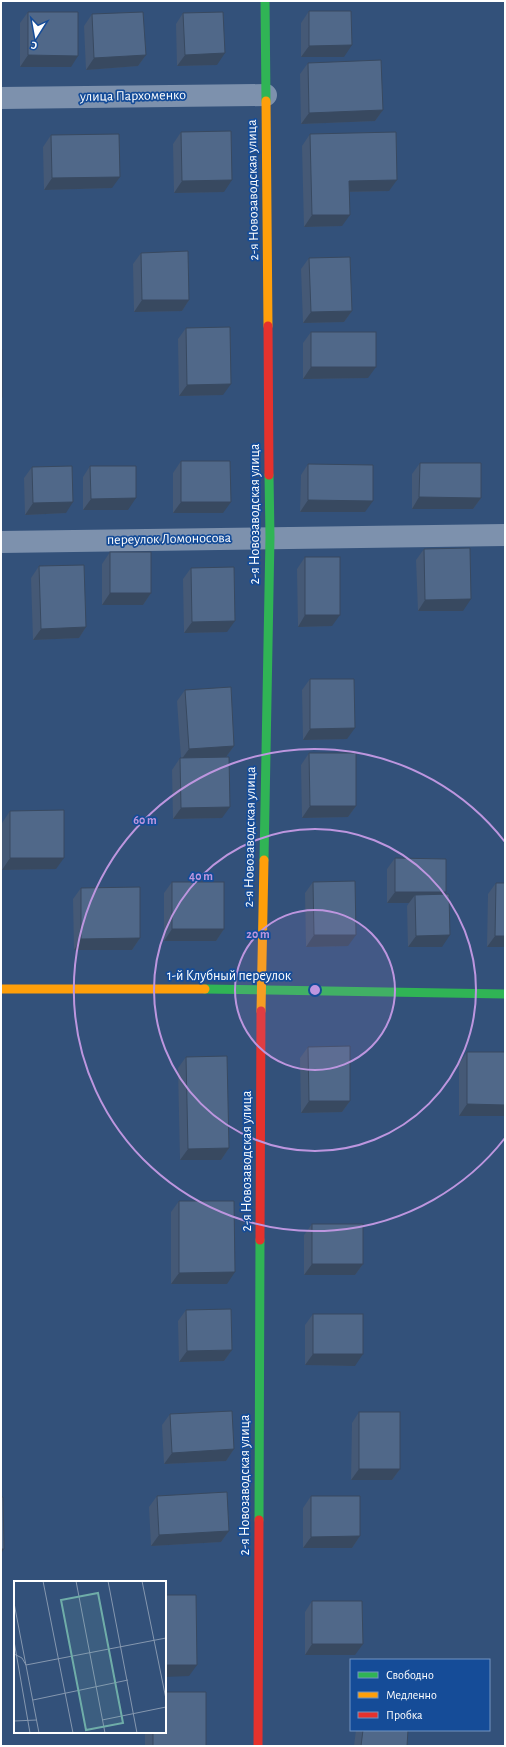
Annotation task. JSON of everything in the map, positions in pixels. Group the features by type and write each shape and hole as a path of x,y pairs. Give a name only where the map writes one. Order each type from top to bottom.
{"street":[{"name":"2-я Новозаводская улица","path":"258,1746 261,989 270,537 265,1"},
{"name":"улица Пархоменко","path":"1,98 266,95"},
{"name":"переулок Ломоносова","path":"1,542 270,537 505,535"},
{"name":"1-й Клубный переулок","path":"1,989 261,989 505,994"}],"building":[{"path":"309,11 351,11 352,45 309,46"},
{"path":"28,12 78,12 78,56 28,55"},
{"path":"143,12 146,55 94,58 92,14"},
{"path":"223,12 225,53 185,55 183,13"},
{"path":"381,60 383,110 309,113 308,63"},
{"path":"231,131 232,180 182,181 181,132"},
{"path":"396,132 397,180 349,181 350,215 312,215 310,134"},
{"path":"119,134 120,177 52,178 51,135"},
{"path":"188,251 189,300 142,300 141,253"},
{"path":"350,257 352,311 311,312 309,258"},
{"path":"230,327 231,384 187,385 186,328"},
{"path":"311,332 376,332 376,367 311,367"},
{"path":"2,350 2,397 1,397"},
{"path":"181,461 230,461 231,502 181,502"},
{"path":"420,463 481,463 481,498 419,497"},
{"path":"308,464 373,465 373,501 308,500"},
{"path":"72,466 73,502 33,503 32,467"},
{"path":"90,466 136,466 136,498 91,499"},
{"path":"470,548 471,599 425,600 424,549"},
{"path":"110,552 151,552 151,593 110,593"},
{"path":"305,557 340,557 340,615 305,615"},
{"path":"84,565 86,627 41,629 39,566"},
{"path":"234,567 235,621 192,622 191,568"},
{"path":"310,679 354,679 355,728 310,729"},
{"path":"231,687 234,746 189,749 185,690"},
{"path":"309,753 356,753 356,806 310,806"},
{"path":"229,757 230,807 181,808 180,758"},
{"path":"64,810 64,858 10,858 10,811"},
{"path":"395,858 446,859 446,892 395,892"},
{"path":"355,881 356,935 314,935 313,882"},
{"path":"172,882 224,882 224,929 172,929"},
{"path":"496,883 505,883 505,936 495,936"},
{"path":"140,887 140,938 81,939 81,888"},
{"path":"449,894 450,935 416,936 415,895"},
{"path":"350,1046 350,1101 309,1101 308,1047"},
{"path":"467,1052 505,1052 505,1105 467,1104"},
{"path":"227,1056 229,1148 188,1149 186,1057"},
{"path":"179,1201 234,1201 235,1272 179,1273"},
{"path":"312,1224 363,1224 363,1264 312,1264"},
{"path":"231,1309 232,1350 187,1351 186,1310"},
{"path":"313,1314 363,1314 363,1354 313,1354"},
{"path":"232,1411 234,1449 172,1453 170,1414"},
{"path":"359,1412 400,1412 400,1469 359,1469"},
{"path":"227,1492 229,1531 159,1535 157,1496"},
{"path":"311,1496 360,1496 360,1536 311,1537"},
{"path":"1,1497 3,1497 4,1549 1,1549"},
{"path":"166,1595 196,1595 197,1665 166,1665"},
{"path":"312,1601 362,1601 363,1644 312,1644"},
{"path":"166,1692 206,1692 206,1746 153,1746 153,1733 166,1733"},
{"path":"363,1731 408,1731 407,1746 361,1746"}],"traffic: fast":[{"path":"265,1 266,101"},
{"path":"264,860 270,537 269,475"},
{"path":"205,989 505,994"},
{"path":"259,1520 260,1240"}],"traffic: slow":[{"path":"266,101 268,326"},
{"path":"261,1011 264,860"},
{"path":"1,989 205,989"}],"traffic: jam":[{"path":"268,326 269,475"},
{"path":"260,1240 261,1011"},
{"path":"258,1746 259,1520"}]}
